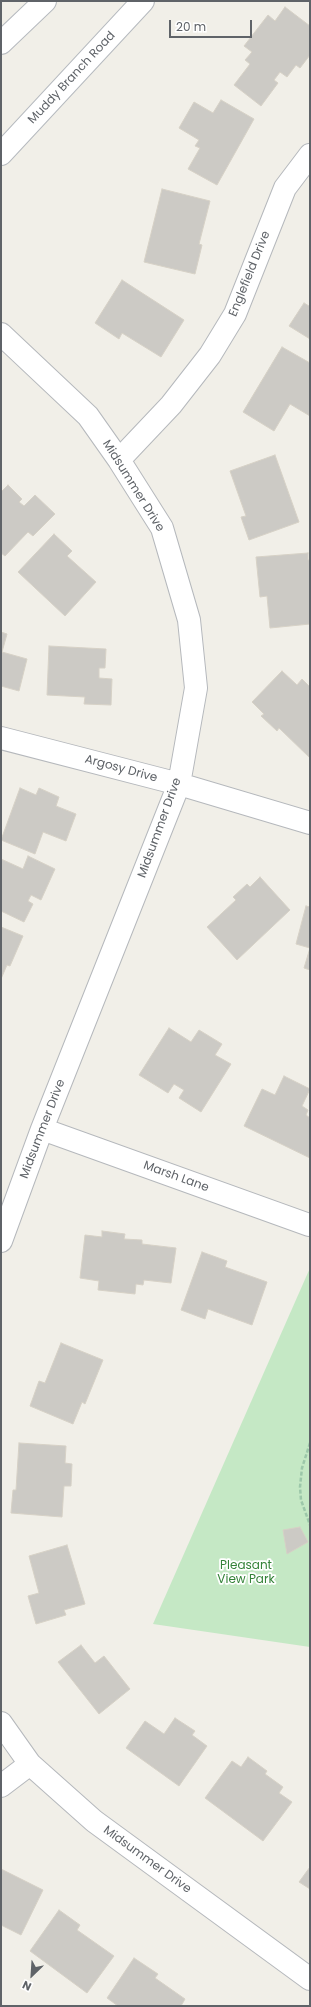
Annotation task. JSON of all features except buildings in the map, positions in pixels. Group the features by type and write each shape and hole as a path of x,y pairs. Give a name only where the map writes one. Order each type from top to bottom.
{"street":[{"path":"1,43 45,1"},
{"name":"Muddy Branch Road","path":"1,154 143,1"},
{"name":"Englefield Drive","path":"119,460 172,405 210,355 235,314 285,188 310,155"},
{"name":"Midsummer Drive","path":"1,334 88,416 119,460 162,528 189,620 196,688 179,784 42,1129 1,1240"},
{"name":"Argosy Drive","path":"1,738 179,784 310,823"},
{"name":"Marsh Lane","path":"42,1129 309,1225"},
{"name":"Midsummer Drive","path":"1,1723 30,1764 94,1821 310,1979"},
{"path":"1,1786 30,1764"}],"path":[{"path":"310,1443 302,1468 300,1486 301,1500 310,1525"}],"green space":[{"name":"Pleasant View Park","path":"310,1268 310,1647 153,1624"}]}
